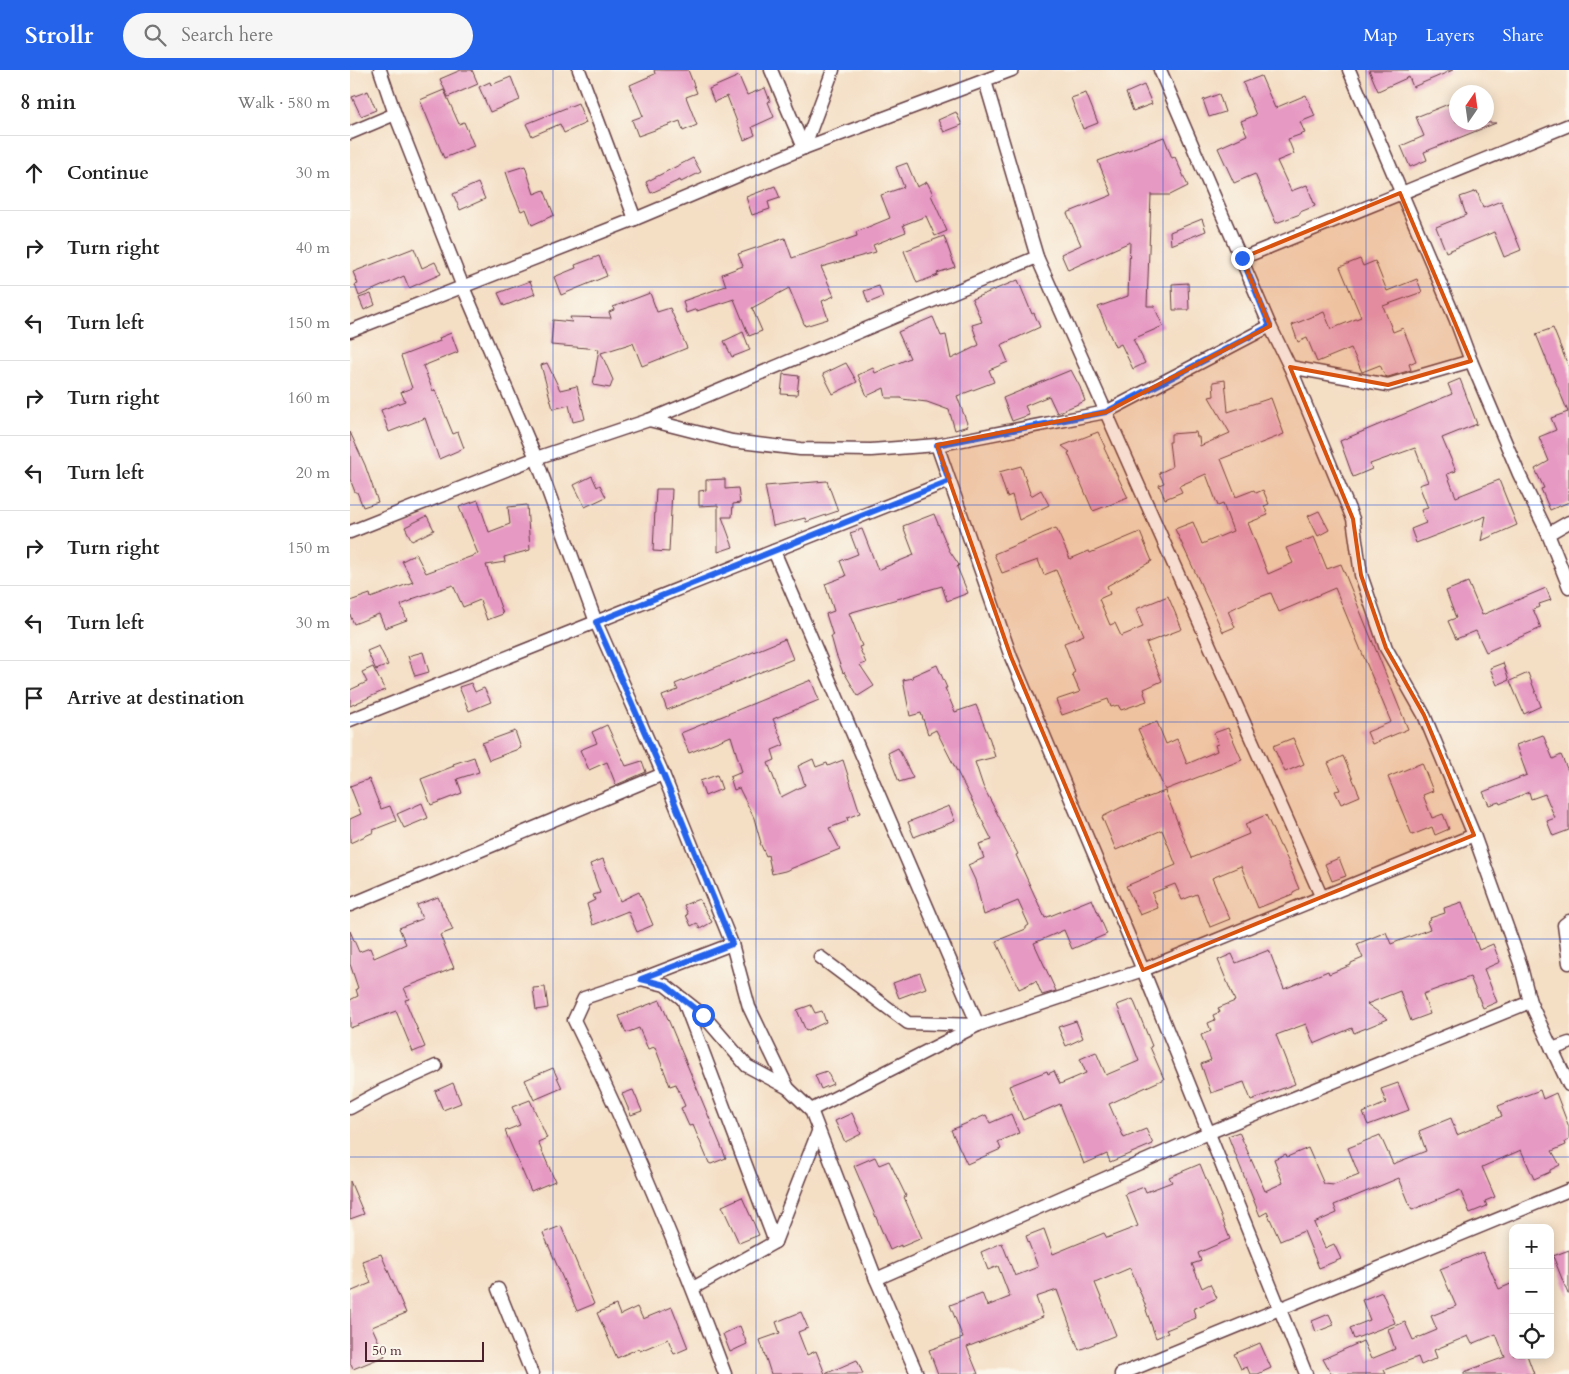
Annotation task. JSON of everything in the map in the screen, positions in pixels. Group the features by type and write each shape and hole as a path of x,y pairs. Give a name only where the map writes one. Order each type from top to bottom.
{"street":[{"path":"380,70 395,114 463,287 536,458 596,622 663,774 732,944 749,1007 788,1088"},
{"path":"579,70 635,219"},
{"path":"771,70 804,148"},
{"path":"804,148 833,70"},
{"path":"350,331 635,219 804,148 1012,70"},
{"path":"1160,70 1270,326 1290,367 1353,519 1361,576 1386,648 1424,715 1474,835 1520,963 1530,1002 1569,1086"},
{"path":"1349,70 1455,318 1471,361 1519,474 1548,534 1569,588"},
{"path":"985,81 1037,257 1322,898"},
{"path":"350,133 395,114"},
{"path":"1242,258 1400,192 1569,125"},
{"path":"350,532 536,458 649,420 1037,257"},
{"path":"649,420 732,442 800,449 871,450 937,445 1106,412 1270,326"},
{"path":"1290,367 1388,385 1471,361"},
{"path":"937,445 1011,657 1143,970 1306,1374"},
{"path":"350,720 949,481"},
{"path":"1548,534 1569,522"},
{"path":"774,551 978,1025"},
{"path":"350,906 663,774"},
{"path":"811,1110 978,1025 1143,970 1474,835"},
{"path":"1569,921 1564,925 1569,963"},
{"path":"725,1374 693,1288 659,1207 574,1020 584,998 641,979 732,944"},
{"path":"820,957 908,1023 978,1025"},
{"path":"641,979 665,985 703,1015 747,1066 788,1088 811,1110 876,1279 917,1374"},
{"path":"683,999 776,1242"},
{"path":"876,1279 1208,1133 1530,1002"},
{"path":"1552,1049 1569,1043"},
{"path":"350,1108 383,1090 436,1066"},
{"path":"693,1288 776,1242 818,1132"},
{"path":"1121,1374 1569,1190"},
{"path":"498,1289 532,1374"}],"highlighted area":[{"path":"1400,193 1471,361 1388,385 1290,367 1353,519 1361,575 1386,648 1424,715 1474,835 1143,970 1011,657 937,445 1106,412 1270,326 1242,258"}],"building":[{"path":"461,70 472,70 478,84 448,97 440,79"},
{"path":"654,70 688,70 697,93 686,97 697,125 683,131 680,121 638,136 632,120 643,116 630,85 655,74"},
{"path":"1369,70 1453,70 1413,87 1409,77 1378,91"},
{"path":"739,76 747,95 765,88 774,117 752,127 755,135 744,140 727,96 714,102 709,89"},
{"path":"1261,76 1275,108 1306,95 1315,116 1300,122 1305,133 1288,139 1294,154 1277,161 1291,191 1307,185 1315,206 1276,223 1255,174 1234,183 1218,148 1247,135 1241,121 1256,115 1243,83"},
{"path":"511,77 520,100 490,112 479,87 490,82 491,85"},
{"path":"1144,85 1152,104 1133,111 1126,93"},
{"path":"444,90 459,124 464,122 474,146 444,158 420,100"},
{"path":"368,91 376,110 361,116 352,97"},
{"path":"1086,93 1098,123 1083,129 1071,98"},
{"path":"1219,94 1225,112 1209,117 1203,100"},
{"path":"578,103 586,123 564,133 560,124 532,136 526,124"},
{"path":"1449,104 1449,130 1479,130 1424,152 1427,160 1410,167 1401,146 1424,136 1416,117"},
{"path":"956,112 962,125 944,132 938,120"},
{"path":"1164,137 1172,158 1175,157 1188,186 1170,195 1151,195 1147,306 1154,306 1163,326 1133,339 1145,363 1133,369 1121,344 1115,347 1098,307 1128,296 1130,242 1068,270 1061,254 1081,245 1067,213 1112,195 1098,161"},
{"path":"693,158 701,172 651,193 646,182"},
{"path":"907,163 917,187 927,182 947,231 935,236 926,216 903,225 906,232 873,245 876,252 821,267 834,296 822,301 828,319 805,326 789,288 752,308 762,331 749,336 734,299 686,313 683,301 726,286 722,274 743,266 738,254 785,238 792,258 857,236 856,232 890,218 881,195 904,187 896,167"},
{"path":"525,166 534,194 544,190 554,215 532,225 526,209 521,211 506,172"},
{"path":"478,183 485,199 460,210 453,194"},
{"path":"775,186 780,198 768,202 770,209 752,215 746,197"},
{"path":"1477,191 1483,208 1501,201 1521,250 1504,257 1494,232 1446,252 1436,227 1466,215 1460,197"},
{"path":"1202,219 1206,231 1171,245 1170,232"},
{"path":"944,236 955,267 917,283 904,251"},
{"path":"414,248 422,268 435,262 441,274 409,288 404,276 359,296 355,285 358,284 353,272"},
{"path":"599,256 607,276 561,295 554,277 576,268 575,265"},
{"path":"1360,259 1363,266 1375,261 1387,291 1417,279 1422,292 1383,306 1393,332 1403,328 1416,361 1409,364 1411,370 1388,377 1385,376 1380,365 1362,372 1351,348 1317,362 1307,338 1298,342 1292,325 1324,312 1331,329 1361,317 1340,267"},
{"path":"1018,280 1032,314 1034,313 1040,327 1001,345 1008,362 989,370 994,382 957,396 968,426 955,430 949,410 927,402 902,398 886,398 884,388 867,396 858,375 873,368 875,373 910,358 898,332 933,317 941,336 946,335 951,359 979,345 972,325 982,322 972,299"},
{"path":"530,281 535,294 504,306 498,293"},
{"path":"1188,283 1189,310 1173,310 1172,284"},
{"path":"879,286 883,297 868,303 864,291"},
{"path":"650,293 657,312 670,308 687,348 642,366 633,343 601,353 613,380 610,388 593,385 599,349 551,345 553,320 572,322 570,317 611,318 609,312 614,310 613,307"},
{"path":"371,294 375,305 364,310 359,298"},
{"path":"1553,328 1569,368 1569,502 1550,510 1541,489 1544,488 1535,469 1549,461 1539,437 1556,430 1551,418 1568,412 1536,334"},
{"path":"743,332 750,350 732,357 724,341"},
{"path":"451,333 458,352 423,366 453,434 458,432 464,448 439,459 425,418 389,432 381,410 405,401 401,392 412,388 401,356 440,341 439,338"},
{"path":"547,363 560,390 577,386 585,419 573,422 569,405 553,409 541,365"},
{"path":"846,363 857,382 833,394 823,374"},
{"path":"1071,370 1085,401 1057,413 1049,396 1025,406 1029,415 1012,421 1003,398"},
{"path":"783,374 799,376 797,395 781,394"},
{"path":"1460,379 1477,424 1442,438 1456,471 1447,474 1456,497 1499,480 1517,525 1481,541 1486,516 1416,543 1411,529 1426,523 1421,510 1428,508 1419,485 1428,482 1415,448 1370,464 1372,469 1353,477 1340,441 1452,394 1448,384"},
{"path":"1225,380 1228,412 1271,398 1284,434 1221,459 1236,497 1254,490 1256,493 1263,490 1269,504 1264,506 1268,515 1248,523 1268,574 1293,563 1286,548 1314,537 1327,569 1341,564 1408,729 1372,744 1367,732 1391,722 1335,588 1279,612 1271,593 1249,601 1228,611 1235,627 1223,632 1175,529 1193,522 1202,544 1233,531 1223,504 1218,506 1206,474 1179,486 1182,492 1165,499 1159,485 1164,483 1159,473 1172,467 1169,442 1171,442 1171,434 1196,432 1197,437 1199,437 1200,446 1230,433 1209,397 1214,396 1213,382"},
{"path":"350,432 365,465 378,502 363,507 350,479"},
{"path":"1098,432 1128,498 1093,511 1068,453 1070,452 1062,446"},
{"path":"1021,466 1031,496 1041,490 1049,505 1019,520 1012,495 1007,497 999,472"},
{"path":"592,476 597,487 600,485 606,497 585,507 574,485"},
{"path":"725,479 725,489 738,488 740,503 733,504 732,517 722,517 733,547 718,552 718,505 699,506 699,491 706,490 706,480"},
{"path":"827,481 838,511 806,522 805,518 773,526 765,486"},
{"path":"656,489 672,489 669,552 653,551"},
{"path":"478,500 489,532 510,524 508,507 527,505 530,550 504,557 505,562 486,565 503,614 487,620 480,600 463,607 453,585 412,599 401,605 407,620 385,628 379,614 354,624 350,615 350,601 370,594 371,598 413,582 402,561 416,554 426,573 478,554 459,507"},
{"path":"1319,511 1329,530 1318,536 1308,516"},
{"path":"934,514 949,550 959,565 957,567 968,593 947,601 942,586 849,613 862,646 859,647 866,663 860,665 874,686 858,696 843,673 836,654 826,614 834,611 825,584 846,576 840,561 858,554 850,533 862,529 878,570 914,555 903,526"},
{"path":"427,516 434,530 412,541 405,527"},
{"path":"1056,528 1070,559 1089,551 1090,553 1140,532 1152,561 1107,586 1110,594 1099,599 1110,625 1115,623 1121,636 1143,627 1136,609 1168,596 1182,629 1146,643 1162,681 1144,689 1147,701 1121,710 1118,705 1111,707 1108,699 1062,715 1056,700 1080,692 1072,674 1075,672 1064,643 1084,635 1056,570 1044,575 1038,560 1002,573 994,554"},
{"path":"1468,582 1482,615 1546,588 1551,600 1539,604 1540,607 1533,609 1541,628 1486,652 1476,631 1456,639 1448,621 1456,618 1446,591"},
{"path":"785,639 793,659 667,710 662,696 678,690 675,684"},
{"path":"379,646 388,665 376,670 367,651"},
{"path":"423,652 429,672 415,676 408,656"},
{"path":"1503,663 1509,680 1497,685 1490,668"},
{"path":"937,665 955,712 976,705 995,757 975,762 983,786 1018,854 1016,855 1045,918 1092,899 1107,934 1072,949 1064,930 1034,943 1056,991 1042,995 1036,981 1019,989 996,941 1026,929 1029,925 1018,901 984,915 975,880 968,865 984,858 979,844 992,840 936,730 928,734 921,713 910,716 903,680 913,678 912,676"},
{"path":"373,667 385,690 350,706 350,690 367,682 362,672"},
{"path":"1528,673 1541,706 1524,714 1510,681"},
{"path":"811,680 819,700 773,719 784,745 772,750 775,760 768,763 781,797 805,785 798,766 813,759 816,767 827,763 828,766 843,760 860,813 847,818 848,821 829,828 840,849 785,871 772,874 768,855 766,856 760,843 754,818 739,788 734,790 730,777 742,772 731,736 689,753 681,733"},
{"path":"471,683 475,692 484,688 491,702 469,711 459,687"},
{"path":"1157,722 1166,744 1177,739 1187,764 1217,751 1215,745 1218,744 1214,733 1228,728 1242,760 1165,790 1138,729"},
{"path":"607,725 626,766 642,761 646,772 616,785 607,762 589,770 580,750 597,743 592,732"},
{"path":"515,731 521,748 489,760 482,743"},
{"path":"1543,735 1553,759 1561,755 1569,773 1569,830 1553,836 1547,821 1555,818 1545,794 1531,799 1529,792 1500,804 1499,802 1489,805 1483,792 1527,775 1516,745"},
{"path":"1293,738 1304,764 1285,772 1273,746"},
{"path":"898,748 913,778 899,782 888,753"},
{"path":"1343,756 1360,796 1341,804 1335,791 1340,790 1328,763"},
{"path":"474,757 479,772 457,779 462,793 431,805 421,779 454,766 453,764"},
{"path":"1422,763 1433,791 1423,795 1432,818 1443,814 1449,829 1435,835 1432,827 1412,835 1388,777"},
{"path":"717,775 722,789 705,796 700,781"},
{"path":"369,779 381,809 390,806 396,821 373,830 374,832 350,843 350,819 361,814 350,786"},
{"path":"1165,791 1192,858 1249,834 1245,824 1266,815 1290,865 1299,889 1293,892 1293,894 1258,908 1241,866 1212,878 1230,919 1210,927 1197,894 1182,900 1175,884 1152,893 1158,908 1140,915 1126,886 1176,865 1162,830 1116,850 1102,817 1122,807"},
{"path":"422,803 428,818 404,828 397,814"},
{"path":"949,806 955,821 914,837 908,822"},
{"path":"1339,858 1346,876 1332,881 1325,864"},
{"path":"603,859 620,901 639,892 653,925 637,932 628,911 593,925 587,904 595,900 593,895 600,893 590,864"},
{"path":"438,897 453,930 440,935 454,968 404,988 409,999 405,1000 425,1047 413,1052 396,1011 350,1028 350,1000 358,996 356,989 358,988 350,964 350,931 359,952 370,948 374,958 406,944 399,928 422,919 417,905"},
{"path":"699,899 712,922 700,929 697,923 691,926 684,905"},
{"path":"1462,902 1479,950 1493,944 1500,962 1484,969 1497,1002 1483,1008 1470,977 1423,994 1430,1014 1411,1021 1400,991 1367,1004 1388,1019 1354,1033 1352,1028 1314,1044 1306,1024 1276,1035 1295,1084 1251,1100 1244,1082 1211,1093 1201,1064 1211,1060 1201,1035 1211,1031 1208,1023 1215,1020 1213,1015 1220,1012 1218,1008 1235,1001 1218,960 1232,954 1236,963 1269,950 1284,989 1328,971 1329,974 1351,965 1351,963 1363,958 1357,944 1386,932 1391,944 1430,929 1427,922 1431,920 1430,918 1445,913 1444,908"},
{"path":"920,973 926,988 899,998 893,983"},
{"path":"545,987 548,1008 536,1010 533,988"},
{"path":"1133,999 1164,1079 1109,1104 1124,1138 1146,1129 1153,1144 1110,1162 1107,1154 1084,1164 1060,1104 1023,1120 1009,1086 1047,1071 1048,1074 1054,1071 1060,1084 1086,1073 1080,1059 1096,1052 1106,1075 1139,1061 1117,1005"},
{"path":"660,1000 726,1158 711,1164 693,1125 689,1126 681,1108 685,1106 676,1084 670,1086 655,1047 648,1049 639,1028 626,1033 619,1016"},
{"path":"811,1005 815,1013 822,1011 826,1022 806,1031 797,1010"},
{"path":"1076,1021 1083,1038 1066,1046 1058,1027"},
{"path":"553,1068 562,1088 534,1100 525,1080"},
{"path":"827,1071 833,1084 821,1089 815,1075"},
{"path":"453,1083 461,1103 443,1110 435,1091"},
{"path":"1398,1083 1409,1110 1368,1125 1363,1113 1386,1103 1381,1089"},
{"path":"633,1090 642,1111 631,1115 622,1094"},
{"path":"1540,1090 1543,1099 1556,1093 1569,1127 1569,1140 1565,1142 1566,1145 1552,1151 1560,1165 1534,1179 1521,1150 1482,1167 1495,1197 1485,1201 1487,1206 1470,1213 1460,1190 1412,1210 1399,1178 1334,1205 1337,1213 1314,1223 1325,1248 1334,1244 1341,1259 1319,1268 1304,1231 1280,1241 1267,1212 1260,1216 1228,1136 1239,1132 1265,1191 1283,1183 1274,1159 1286,1154 1287,1157 1308,1148 1324,1184 1334,1185 1359,1175 1348,1148 1380,1135 1393,1164 1426,1151 1419,1131 1451,1118 1457,1135 1502,1116 1498,1106"},
{"path":"530,1100 547,1138 538,1142 555,1181 531,1191 505,1131 520,1125 512,1107"},
{"path":"852,1113 861,1134 845,1142 835,1121"},
{"path":"1011,1114 1019,1133 998,1142 1001,1149 967,1164 951,1130 986,1115 990,1123"},
{"path":"875,1157 879,1165 889,1161 906,1196 904,1197 922,1238 890,1250 854,1166"},
{"path":"1200,1164 1230,1239 1198,1253 1201,1261 1192,1264 1202,1288 1210,1284 1217,1298 1193,1309 1196,1318 1166,1330 1168,1333 1156,1338 1147,1309 1130,1268 1095,1283 1116,1335 1079,1350 1057,1290 1036,1297 1043,1317 967,1347 978,1374 938,1374 929,1350 963,1338 950,1305 982,1293 987,1306 1010,1297 998,1266 988,1270 981,1252 1002,1243 1015,1276 1038,1267 1026,1236 1044,1229 1053,1254 1104,1233 1107,1238 1138,1226 1125,1194 1144,1187 1146,1192 1172,1182 1169,1177"},
{"path":"350,1181 364,1214 350,1219"},
{"path":"742,1197 759,1235 739,1243 722,1206"},
{"path":"561,1226 594,1304 577,1311 543,1233"},
{"path":"1569,1250 1569,1294 1554,1259 1554,1256"},
{"path":"1483,1252 1499,1289 1509,1285 1509,1359 1528,1359 1534,1374 1464,1374 1464,1372 1505,1357 1496,1334 1472,1344 1468,1336 1434,1350 1437,1358 1421,1365 1418,1357 1384,1370 1386,1374 1331,1374 1323,1359 1363,1341 1371,1359 1395,1349 1388,1329 1405,1322 1413,1340 1437,1330 1431,1316 1456,1306 1440,1269"},
{"path":"381,1254 406,1313 372,1327 385,1356 353,1369 350,1363 350,1292 371,1283 362,1261"},
{"path":"1382,1292 1395,1323 1354,1339 1350,1328 1370,1320 1362,1300"},
{"path":"616,1305 620,1315 637,1307 643,1319 672,1307 688,1348 674,1354 668,1339 640,1351 639,1348 617,1358 597,1313"},
{"path":"801,1312 808,1328 798,1332 807,1355 816,1351 825,1374 771,1374 760,1340 780,1333 776,1322"},
{"path":"1329,1314 1334,1325 1316,1332 1312,1321"},
{"path":"740,1326 747,1344 730,1352 723,1334"},
{"path":"1260,1343 1271,1368 1258,1374 1250,1374 1247,1367 1241,1369 1234,1354"},
{"path":"857,1360 863,1374 825,1374"}],"route":[{"path":"703,1015 665,985 641,979 732,944 663,774 596,622 949,481 937,445 1106,412 1270,326 1242,258"}]}
